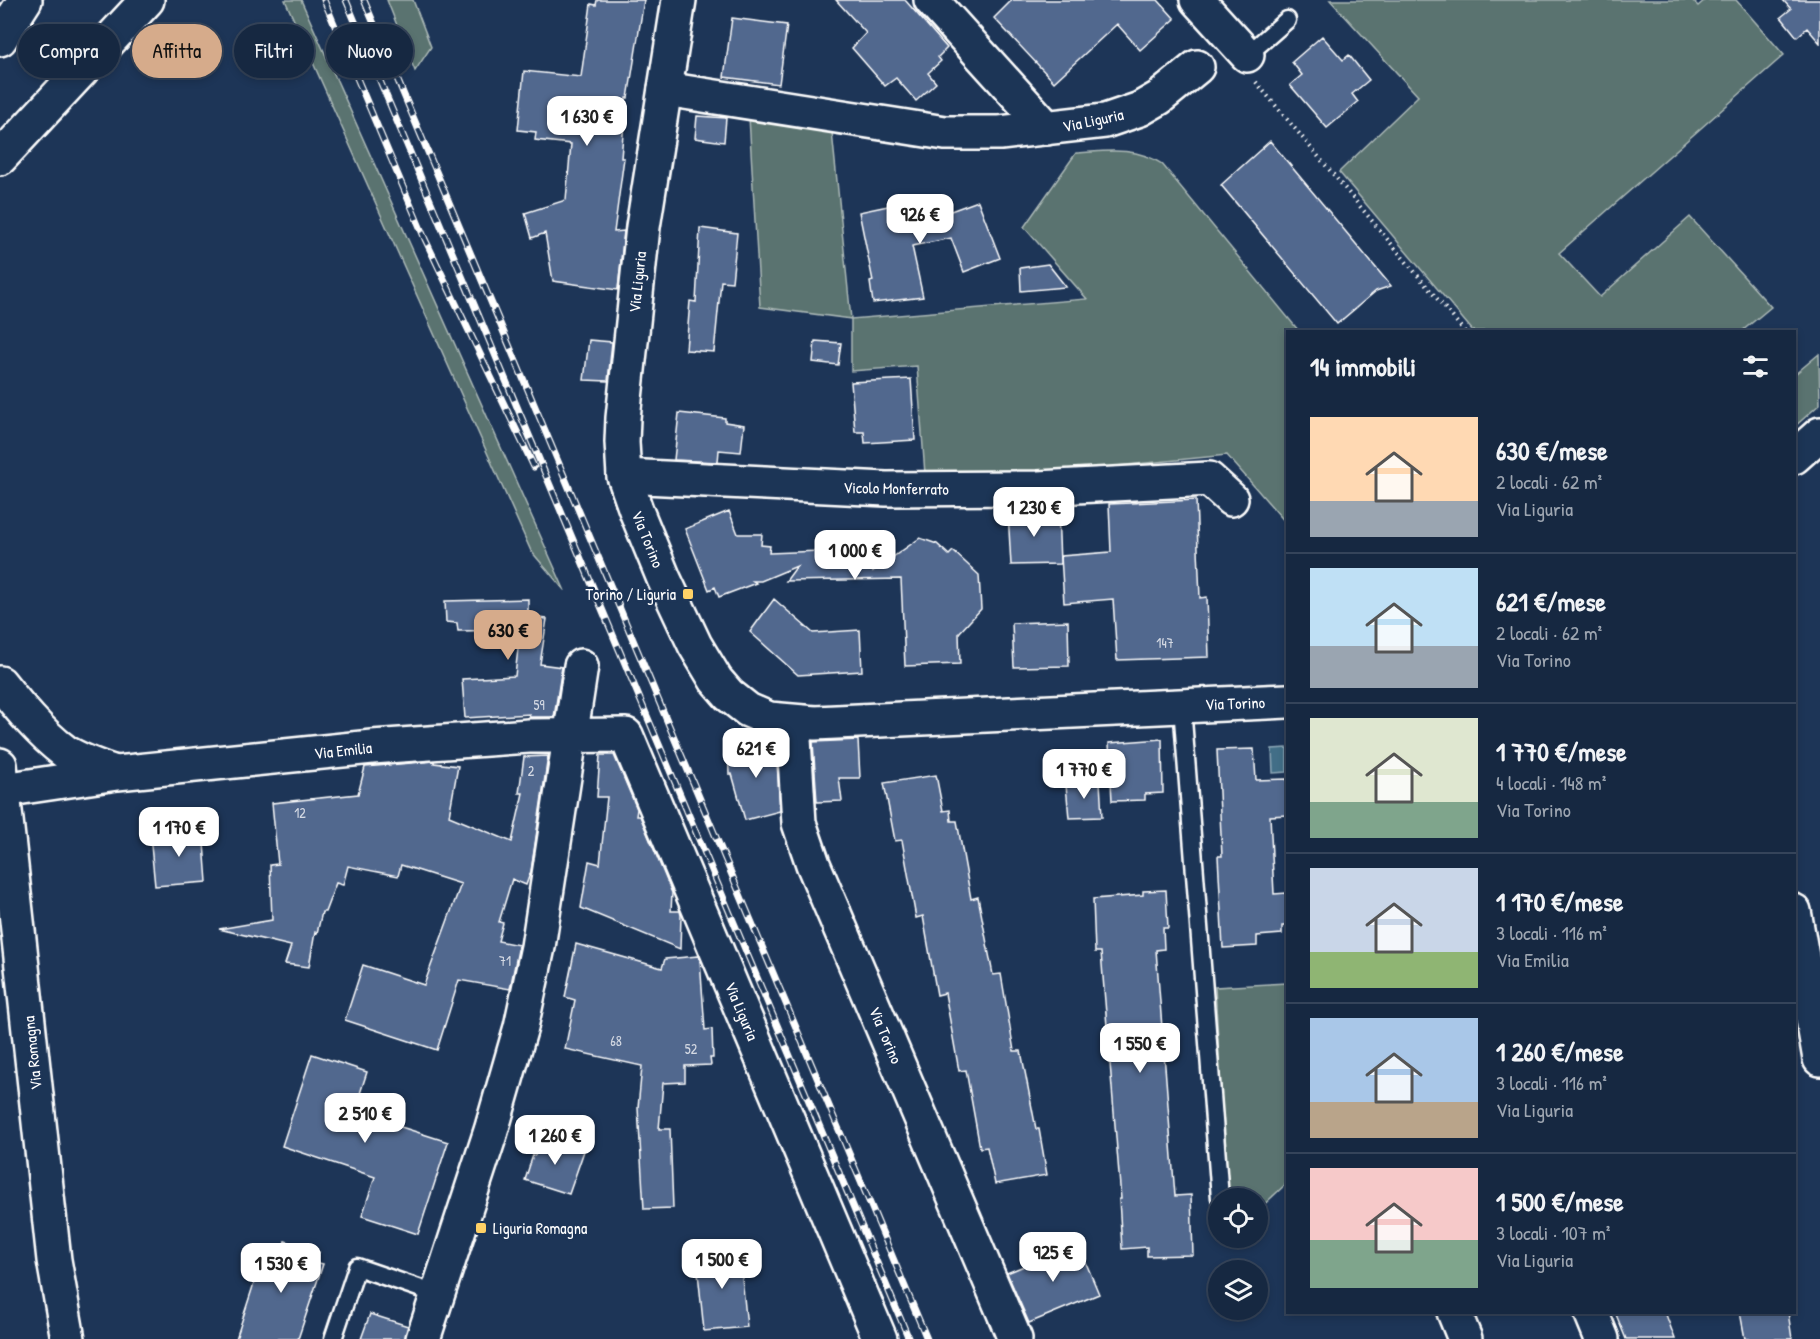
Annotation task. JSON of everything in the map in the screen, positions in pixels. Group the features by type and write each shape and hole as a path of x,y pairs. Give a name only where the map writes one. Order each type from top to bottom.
{"street":[{"path":"0,39 25,0"},
{"path":"0,158 147,0"},
{"name":"Via Liguria","path":"624,476 622,442 626,385 643,227 679,0"},
{"name":"Via Liguria","path":"931,0 1047,129"},
{"path":"1197,0 1248,65"},
{"name":"Via Liguria","path":"665,88 945,133 1000,133 1105,121 1140,109 1159,98 1197,68"},
{"path":"1796,455 1820,434"},
{"name":"Vicolo Monferrato","path":"624,476 886,489 1038,488 1209,479 1231,499"},
{"name":"Via Torino","path":"624,476 664,579 706,667 729,695 748,710 769,719 815,723 1286,701"},
{"path":"423,1339 491,1131 521,1027 538,947 581,666"},
{"name":"Via Emilia","path":"0,683 27,717 65,751 86,762 117,773"},
{"name":"Via Torino","path":"793,722 799,823 813,864 1015,1339"},
{"name":"Via Liguria","path":"570,735 626,735 880,1339"},
{"name":"Via Emilia","path":"1,782 117,773 372,747 570,735"},
{"name":"Via Romagna","path":"1,782 54,1260 68,1339"},
{"path":"0,908 21,950"},
{"path":"1796,936 1802,1009 1820,1059"},
{"path":"1455,1314 1465,1339"},
{"path":"1593,1314 1602,1339"}],"lane":[{"path":"1248,65 1287,20"},
{"name":"Via Torino","path":"1182,705 1219,1188"},
{"path":"333,1339 357,1267 439,1295"}],"path":[{"path":"1248,65 1464,330"}],"green space":[{"path":"285,0 301,0 312,24 296,24"},
{"path":"387,0 413,0 431,47 415,71 413,24 396,24"},
{"path":"1330,0 1692,0 1698,6 1705,0 1736,0 1784,55 1559,253 1600,297 1690,217 1771,307 1743,330 1472,330 1339,172 1418,96"},
{"path":"314,29 326,56 326,78 336,78 565,591 531,551 314,65"},
{"path":"749,117 832,132 851,319 760,307"},
{"path":"1121,151 1142,154 1162,164 1298,330 1286,330 1286,523 1227,455 1035,474 925,474 917,366 851,371 851,319 1087,299 1024,227 1076,153"},
{"path":"1819,354 1820,404 1796,425 1796,373"},
{"path":"1286,983 1286,1184 1268,1201 1268,1188 1226,1188 1215,987"}],"water":[{"path":"1286,748 1286,772 1273,773 1272,749"}],"building":[{"path":"597,0 644,0 628,98 626,98 621,158 624,158 614,232 624,231 618,290 553,281 545,233 532,238 525,213 566,200 571,144 535,140 536,132 518,130 524,71 581,77 591,4 596,5"},
{"path":"836,0 905,0 947,48 938,57 941,61 928,73 936,83 916,101 896,78 885,86 852,48 866,33"},
{"path":"1012,0 1158,0 1175,19 1140,50 1117,24 1054,82 994,18"},
{"path":"1783,0 1820,0 1820,43 1807,28 1797,37 1781,17 1791,9"},
{"path":"732,18 787,25 779,84 724,77"},
{"path":"1322,36 1343,60 1349,55 1369,80 1352,94 1358,102 1327,128 1290,85 1302,75 1292,62"},
{"path":"697,116 726,118 724,142 695,138"},
{"path":"1270,141 1391,286 1376,291 1337,324 1221,185"},
{"path":"917,200 921,222 978,201 1000,258 964,272 951,238 912,246 923,297 873,303 870,282 873,281 859,212"},
{"path":"700,228 737,233 732,282 721,281 714,352 686,350 690,301 696,302"},
{"path":"1048,264 1066,287 1021,291 1020,268"},
{"path":"589,340 612,342 608,381 584,380"},
{"path":"815,341 841,343 838,365 813,362"},
{"path":"911,379 915,440 865,443 864,432 855,432 851,382"},
{"path":"679,413 725,418 725,422 744,425 741,452 719,450 718,462 674,460"},
{"path":"1196,500 1200,598 1207,597 1209,657 1117,660 1113,599 1064,603 1061,556 1111,552 1109,504"},
{"path":"1058,510 1060,564 1011,565 1008,512"},
{"path":"729,511 738,534 762,534 761,545 770,546 769,553 872,549 873,571 920,538 937,544 949,555 953,551 979,575 981,609 959,633 960,664 905,666 901,579 786,581 797,566 761,581 753,581 756,583 719,597 715,587 709,590 685,529"},
{"path":"528,599 528,617 547,619 540,664 562,667 554,717 529,717 530,714 465,718 462,679 515,676 520,630 458,631 457,623 446,622 445,601"},
{"path":"774,599 813,633 860,630 862,671 798,675 750,632"},
{"path":"1068,621 1069,666 1014,667 1012,623"},
{"path":"1162,739 1163,793 1145,794 1145,800 1112,801 1109,743"},
{"path":"858,740 860,778 839,778 842,801 817,802 813,742"},
{"path":"776,744 780,811 745,820 732,774 729,774 728,748"},
{"path":"1254,749 1256,780 1286,779 1286,815 1270,816 1274,894 1286,893 1286,926 1282,926 1282,934 1257,936 1257,946 1223,948 1218,856 1222,856 1217,750"},
{"path":"600,755 614,755 637,809 636,816 640,816 672,893 671,911 680,911 680,949 581,908 589,861 600,864 607,797 597,797"},
{"path":"548,756 531,871 526,885 512,879 499,922 503,923 498,941 519,945 510,989 459,980 437,1050 345,1020 363,965 424,985 461,884 401,865 398,876 348,866 343,885 336,883 325,912 322,912 317,933 315,932 309,967 285,964 291,946 219,929 272,920 270,865 278,864 272,803 358,794 365,767 434,761 434,763 458,766 449,816 512,842 523,793 519,793 524,757"},
{"path":"936,775 943,811 950,810 951,821 957,821 971,899 978,897 993,975 1001,974 1014,1051 1021,1051 1047,1175 995,1184 987,1147 980,1148 966,1070 959,1071 945,993 937,995 923,916 916,918 902,840 895,841 884,783"},
{"path":"1100,782 1102,817 1069,818 1066,785"},
{"path":"203,830 207,882 155,886 150,835"},
{"path":"1166,890 1168,928 1163,928 1164,949 1156,950 1175,1196 1191,1195 1193,1255 1147,1256 1147,1247 1122,1249 1119,1199 1121,1199 1101,952 1095,952 1093,899 1143,895 1143,891"},
{"path":"576,944 662,968 665,959 698,956 700,960 705,1030 712,1029 713,1058 710,1058 711,1065 685,1066 685,1082 663,1083 659,1129 670,1129 673,1208 644,1209 638,1108 642,1066 565,1049 575,1000 565,997"},
{"path":"312,1054 367,1072 354,1112 448,1142 418,1234 362,1216 375,1177 282,1146"},
{"path":"541,1137 584,1151 569,1194 525,1180"},
{"path":"285,1241 319,1252 315,1262 323,1264 298,1339 236,1339 266,1246 282,1251"},
{"path":"1078,1244 1099,1294 1029,1323 1007,1273"},
{"path":"739,1248 747,1327 704,1331 696,1253"},
{"path":"370,1314 408,1326 405,1339 361,1339"},
{"path":"1616,1314 1666,1314 1675,1339 1626,1339"},
{"path":"1740,1314 1788,1314 1792,1339 1745,1339"}],"railway":[{"path":"324,0 425,239 534,467"},
{"path":"346,0 909,1339"},
{"path":"364,0 927,1339"}],"place":[{"name":"Torino / Liguria","path":"688,594"},
{"name":"Liguria Romagna","path":"481,1228"}]}
